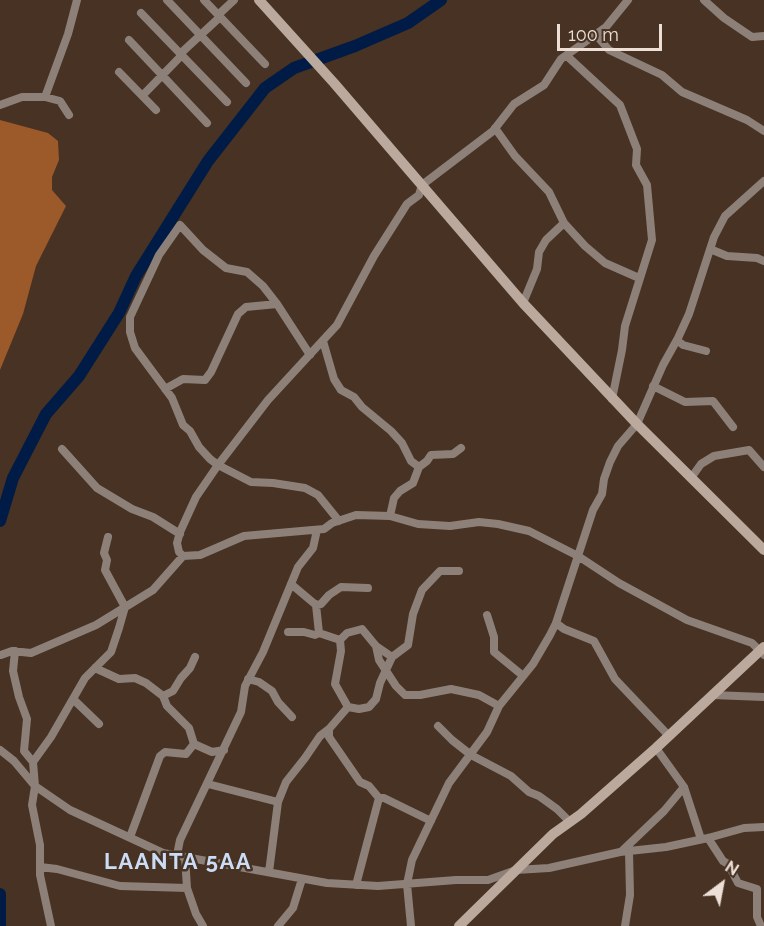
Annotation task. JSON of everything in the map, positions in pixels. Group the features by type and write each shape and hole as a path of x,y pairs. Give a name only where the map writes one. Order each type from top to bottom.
{"street":[{"path":"45,97 68,34 77,0"},
{"path":"167,0 246,83"},
{"path":"204,0 265,64"},
{"path":"143,95 234,0"},
{"path":"259,0 334,83 523,303 612,399 764,550"},
{"path":"183,556 179,552 177,543 196,497 268,400 342,318 398,216 407,204 419,195 422,185 495,128 514,104 544,85 561,59 606,27 628,0"},
{"path":"704,0 724,18 752,37 764,36"},
{"path":"141,13 227,102"},
{"path":"596,35 609,50 662,75 682,92 747,120 764,131"},
{"path":"129,40 207,123"},
{"path":"567,56 620,105 637,149 636,165 646,185 652,240 625,326 612,399"},
{"path":"119,72 156,110"},
{"path":"0,105 22,97 45,97 60,101 69,115"},
{"path":"495,128 515,156 549,192 564,223 585,246 605,263 639,279"},
{"path":"411,926 407,884 412,861 449,783 487,732 499,706 533,664 556,622 593,510 602,494 604,478 610,462 618,446 637,424 677,340 689,314 714,237 725,216 763,183"},
{"path":"523,303 537,269 539,252 546,240 564,223"},
{"path":"310,356 263,286 247,272 226,268 203,250 180,225 159,255 130,318 130,332 135,348 172,398 183,425 190,431 199,447 218,465 251,482 305,488 318,495 339,521"},
{"path":"710,249 727,256 757,258 764,261"},
{"path":"165,389 183,380 205,380 238,314 246,307 277,304"},
{"path":"677,340 683,345 706,351"},
{"path":"323,341 334,379 341,390 354,397 362,407 391,431 402,443 411,461 418,467"},
{"path":"654,386 685,402 714,400 733,427"},
{"path":"390,516 394,498 413,483 418,467 431,455 453,454 462,448"},
{"path":"62,449 97,488 180,534"},
{"path":"691,478 701,464 714,456 749,450 764,467"},
{"path":"0,655 15,651 31,652 96,625 153,590 183,556 200,555 244,536 306,529 317,530 356,515 390,516 418,524 450,526 478,522 529,531 578,556 619,583 687,620 752,643 762,651 656,748 553,834 459,926"},
{"path":"203,926 186,888 180,840 241,712 245,686 263,652 298,567 313,548 317,530"},
{"path":"33,762 51,737 85,678 111,652 125,607 105,570 107,560 104,553 108,537"},
{"path":"348,707 359,709 369,707 376,699 380,683 392,657 408,645 413,614 422,590 440,571 459,571"},
{"path":"291,584 316,605 319,633"},
{"path":"316,605 321,604 341,587 368,588"},
{"path":"487,615 494,637 494,651 522,675"},
{"path":"556,622 564,629 594,641 615,679 669,736"},
{"path":"340,640 347,633 362,629 376,646 392,657"},
{"path":"288,632 315,635 319,633 340,640"},
{"path":"340,640 342,651 335,684 348,707"},
{"path":"376,646 379,660 396,686 405,694 420,695 451,689 480,695 499,706"},
{"path":"15,651 14,671 19,697 27,719 24,751 33,762 35,786 32,805 51,926"},
{"path":"163,696 173,691 195,657"},
{"path":"95,668 118,679 135,678 146,683 163,696 167,706 189,728 194,744 212,752 224,750"},
{"path":"248,679 259,682 272,691 278,702 292,717"},
{"path":"712,695 764,697"},
{"path":"73,699 99,724"},
{"path":"269,872 278,802 286,782 320,736 348,707"},
{"path":"438,726 471,754 511,777 529,792 539,796 570,822"},
{"path":"329,729 329,736 360,782 369,786 379,798 384,798 431,821"},
{"path":"130,837 160,756 165,752 186,754 194,744"},
{"path":"656,748 684,787 704,839 728,864 738,883 757,889 757,917 761,926"},
{"path":"0,750 14,761 35,786 70,810 164,853 327,883 378,886 488,880 516,870 549,868 625,851 666,847 744,828 764,827"},
{"path":"208,784 278,802"},
{"path":"625,851 684,787"},
{"path":"356,885 379,798"},
{"path":"625,851 630,895 625,926"},
{"path":"40,867 57,869 120,886 186,888"},
{"path":"278,926 293,908 302,879"}],"shaded area":[{"path":"0,120 48,133 58,141 59,160 52,177 52,190 66,206 36,266 23,314 0,370"}],"waterway":[{"path":"0,521 13,478 46,414 79,376 119,313 136,276 208,161 265,88 294,68 355,46 408,23 441,0"},
{"path":"0,894 0,926"}],"district":[{"name":"LAANTA 5AA","path":"178,862"}]}
